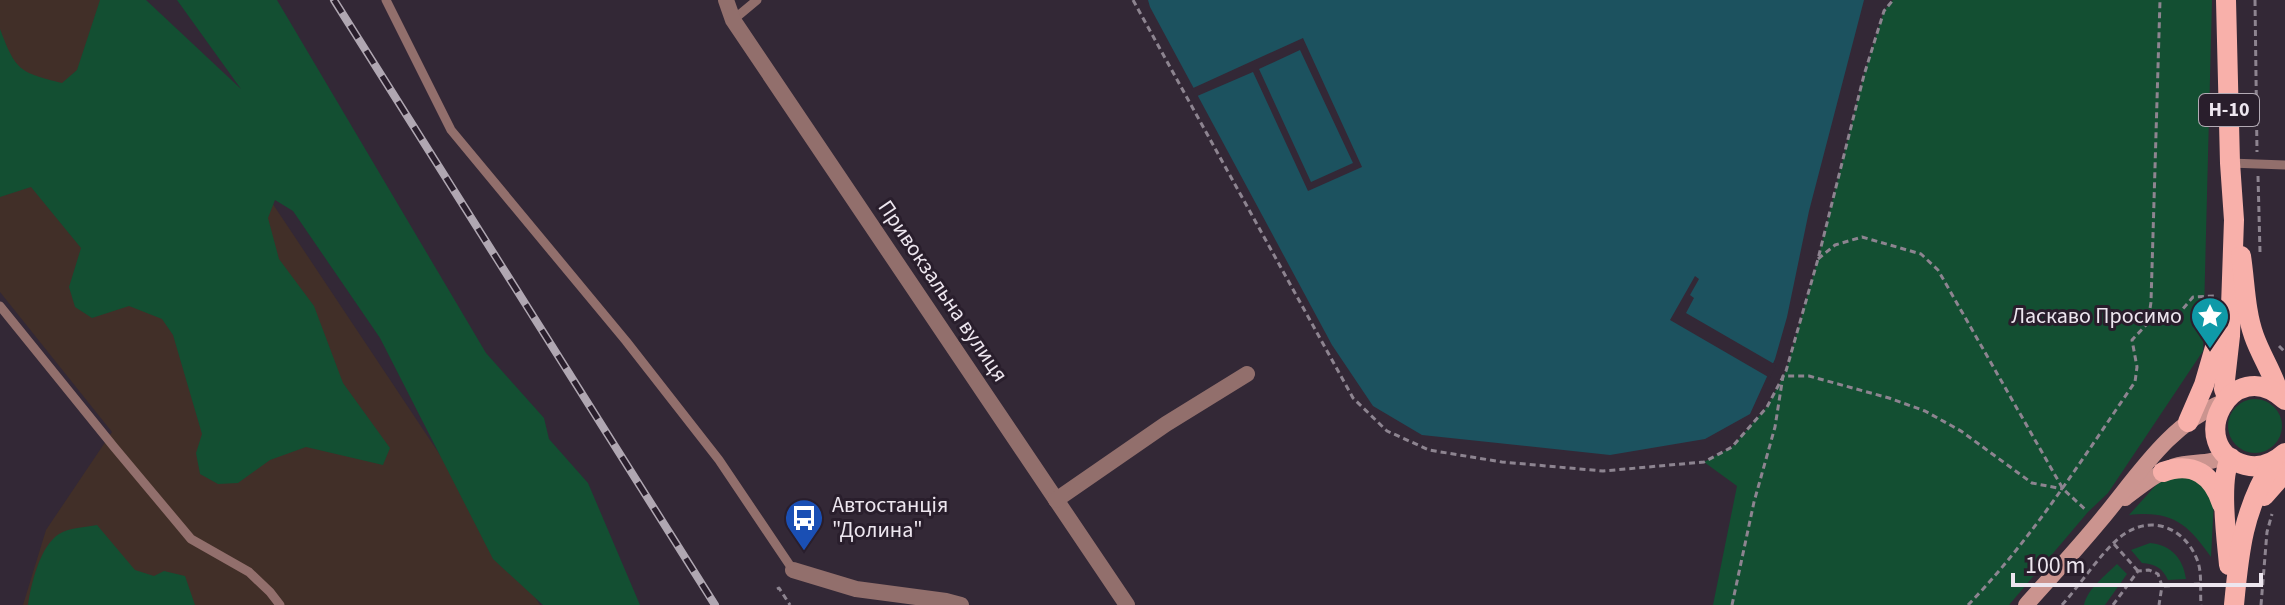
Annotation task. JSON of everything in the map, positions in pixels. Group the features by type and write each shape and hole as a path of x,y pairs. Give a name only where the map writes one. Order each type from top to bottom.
{"main road":[{"name":"Н-10","path":"2226,0 2234,220 2250,323 2283,397"},
{"name":"Н-10","path":"2225,400 2230,336 2222,295 2234,220"},
{"path":"2188,422 2207,376 2222,295"},
{"path":"2250,323 2262,342 2285,362"},
{"name":"Н-10","path":"2281,462 2248,466 2228,456 2219,444 2215,426 2217,413 2225,400 2237,390 2249,386 2268,388 2283,397"},
{"name":"Н-10","path":"2228,456 2225,520 2233,605"},
{"name":"Н-10","path":"2233,605 2247,513 2262,479 2281,462"},
{"path":"2163,472 2183,467 2204,476 2217,491 2225,520"}],"street":[{"name":"Привокзальна вулиця","path":"726,0 733,20 1127,605"},
{"path":"1056,500 1166,424 1247,374"},
{"path":"2026,605 2147,462 2188,422 2225,400"},
{"path":"2110,508 2163,472 2186,463 2215,462 2228,456"},
{"path":"793,570 856,589 961,605"}],"lane":[{"path":"386,0 451,130 626,341 719,460 793,570"},
{"path":"733,20 757,0"},
{"path":"2230,163 2285,165"},
{"path":"0,306 191,539 249,572 280,605"}],"path":[{"path":"1133,0 1353,398 1387,431 1429,450 1516,463 1603,471 1704,462 1732,447 1767,407 1783,376"},
{"path":"1732,605 1754,502 1775,427 1783,376 1818,259 1864,75 1884,11 1893,0"},
{"path":"1968,605 1995,577 2063,489 2135,382 2137,367 2132,340 2148,323 2151,302 2160,0"},
{"path":"2255,0 2260,253"},
{"path":"1818,259 1835,245 1862,237 1921,254 1938,270 2063,489 2088,512"},
{"path":"2148,323 2175,318 2193,297 2222,295"},
{"path":"1783,376 1809,376 1925,411 1961,431 2032,483 2063,489"},
{"path":"2261,605 2267,532 2273,508"},
{"path":"2064,605 2119,538 2137,527 2154,525 2169,527 2182,535 2190,546 2199,563 2201,605"},
{"path":"2112,533 2119,538"},
{"path":"2114,544 2138,571"},
{"path":"2113,605 2138,571 2149,570 2158,574 2162,586 2159,605"},
{"path":"2162,586 2200,584"},
{"path":"777,589 790,605"}],"shaded area":[{"path":"0,0 137,0 540,605 23,605 46,530 112,432 0,292"}],"green space":[{"path":"100,0 146,0 241,89 177,0 277,0 486,353 544,418 549,439 588,483 640,605 543,605 493,559 380,338 293,211 275,200 268,218 279,259 314,306 343,383 390,448 383,465 306,447 270,460 238,483 218,484 200,474 196,453 202,434 173,335 162,319 129,306 92,318 75,307 69,287 81,248 31,187 0,197 0,29 10,54 21,68 62,83 77,70"},
{"path":"1893,0 2212,0 2203,351 2108,493 2088,512 2009,605 1713,605 1737,486 1704,462 1732,447 1767,407 1786,371 1818,259 1864,75 1884,11"},
{"path":"2255,399 2274,407 2282,426 2274,445 2255,453 2236,445 2228,426 2236,407"},
{"path":"2196,476 2214,500 2211,557 2195,536 2178,522 2157,515 2129,515 2166,478"},
{"path":"97,525 135,570 154,576 164,571 185,576 195,605 28,605 38,566 52,540 67,530"},
{"path":"2150,543 2175,554 2186,579 2168,580 2161,570 2142,563 2131,550"},
{"path":"2117,564 2127,574 2105,605 2084,605 2093,588"}],"water":[{"path":"1148,0 1864,0 1809,211 1787,317 1775,359 1750,414 1705,439 1610,455 1422,435 1373,406 1332,345"}],"pier":[{"path":"1303,38 1362,167 1308,191 1253,72 1195,97 1191,89","holes":["1300,50 1353,163 1311,182 1259,69"]},
{"path":"1695,276 1699,279 1690,295 1694,298 1686,313 1776,365 1770,378 1670,320"}],"railway":[{"path":"334,0 715,605"}],"place":[{"name":"Ласкаво Просимо","path":"2210,350"},
{"name":"Автостанція \"Долина\"","path":"804,552"}]}
